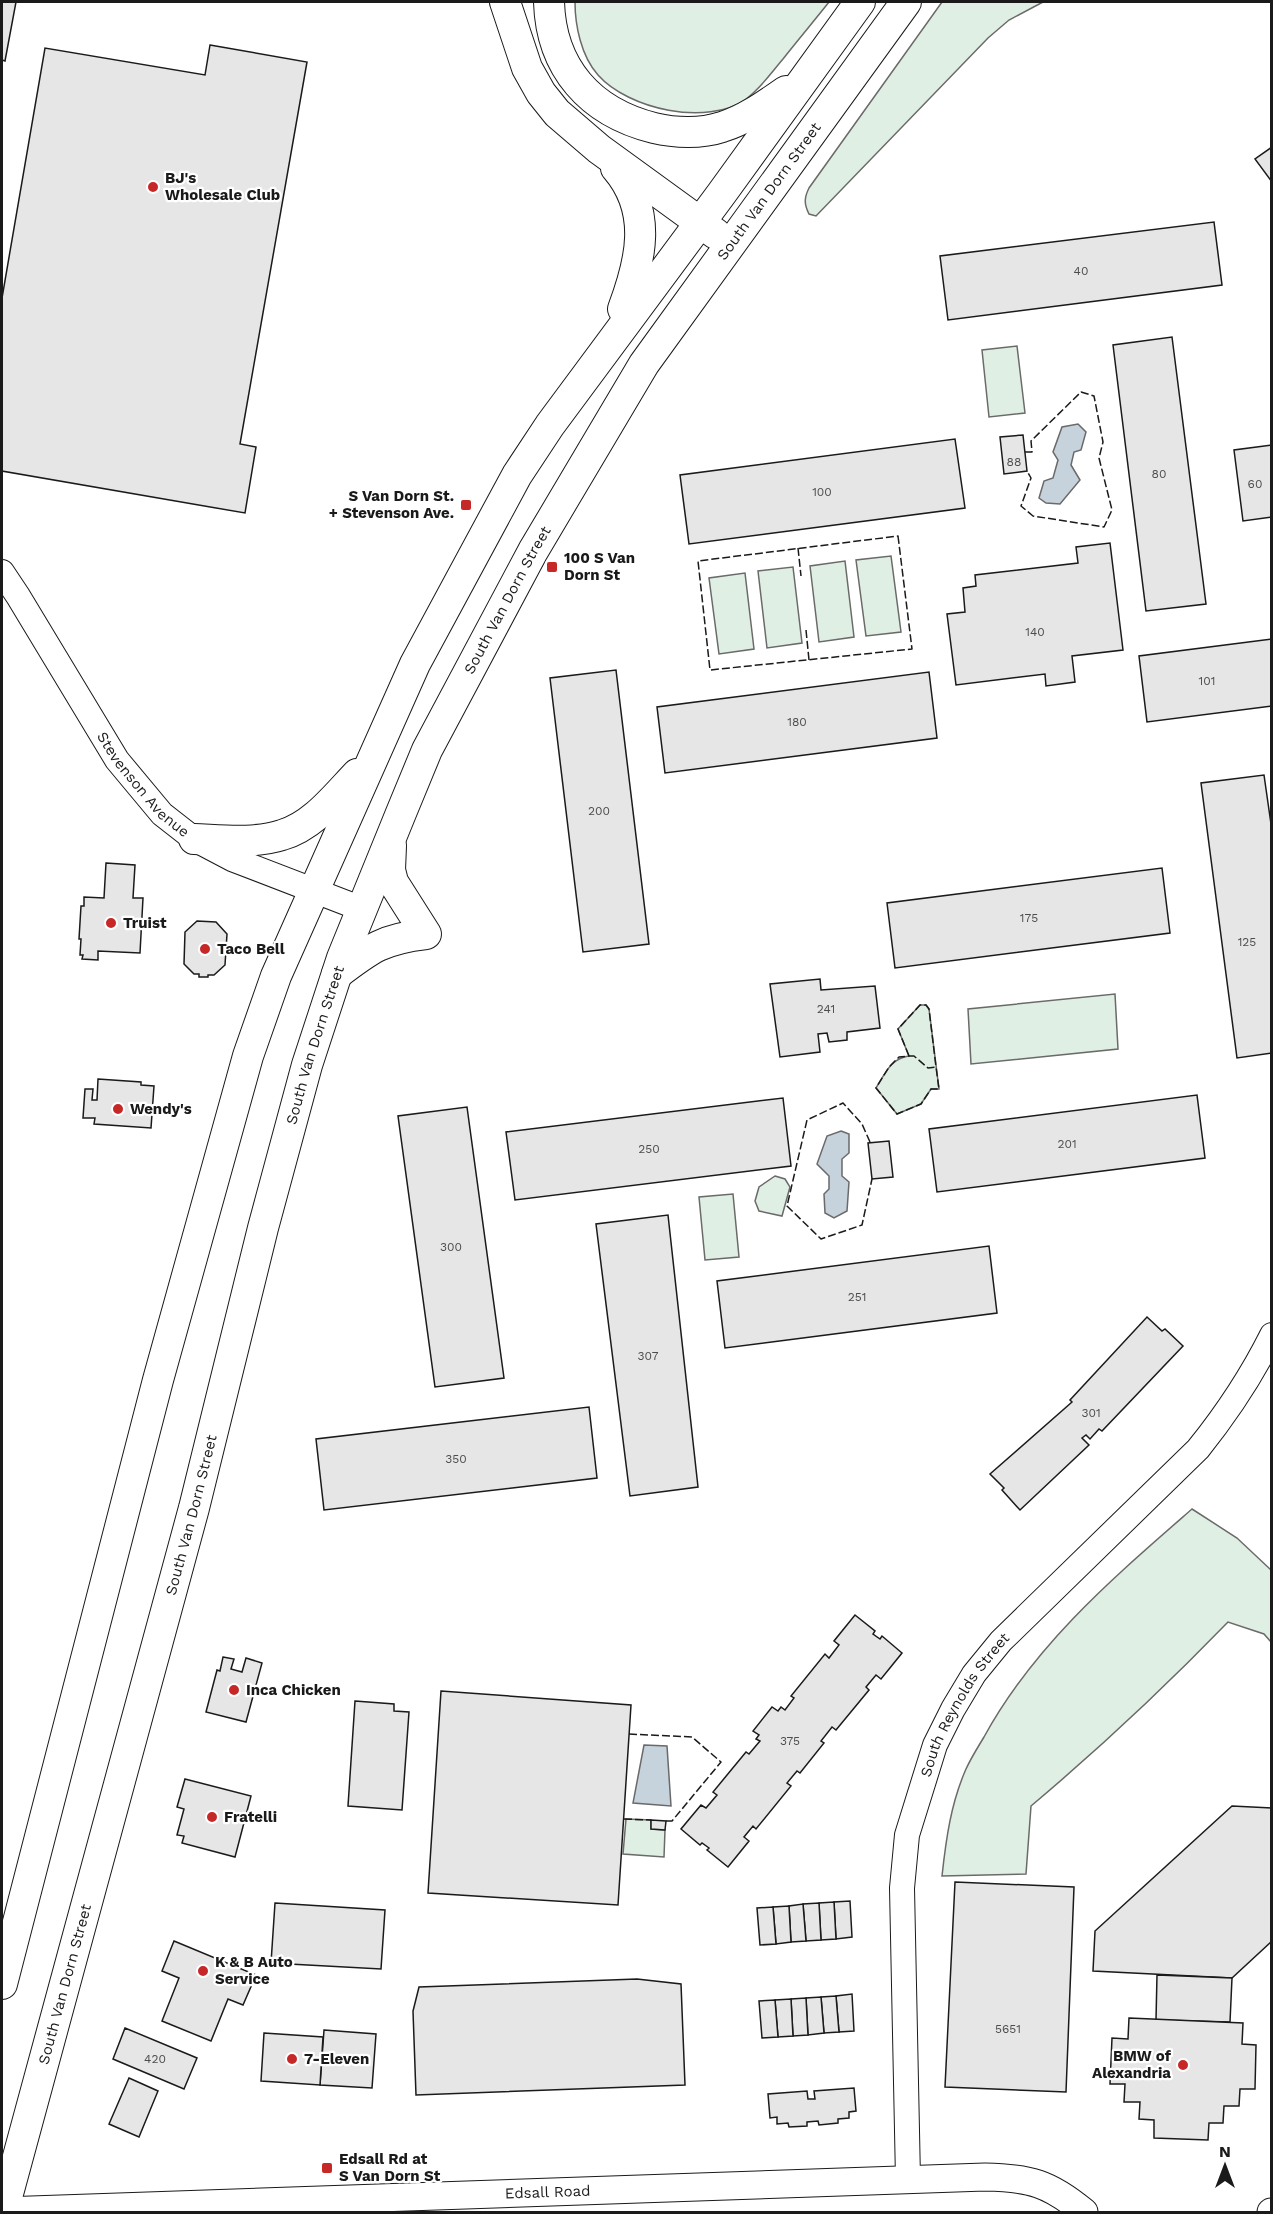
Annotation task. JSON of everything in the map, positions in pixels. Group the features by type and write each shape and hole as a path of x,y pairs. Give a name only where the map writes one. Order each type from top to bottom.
{"main road":[{"path":"505,2 528,68 541,93 557,113 599,149 730,245"},
{"path":"549,2 554,40 564,65 578,85 604,108 633,123 679,132 722,127 767,105 803,79"},
{"path":"2,1984 159,1380 245,1067 276,976 313,890 439,616 517,475 550,424 722,193 860,2"},
{"name":"South Van Dorn Street","path":"3,2212 194,1508 295,1108 337,974 362,909 427,750 533,551 644,364 906,2"},
{"path":"599,149 621,174 635,200 641,238 636,274 610,343"},
{"path":"722,193 752,215"},
{"path":"194,840 252,840 293,831 321,812 372,759"},
{"path":"337,974 367,951 389,940 426,934 393,882 390,870 392,836"},
{"name":"Edsall Road","path":"3,2212 985,2176 1023,2180 1050,2187 1084,2212"}],"street":[{"name":"Stevenson Avenue","path":"2,572 117,760 150,802 194,840 232,859 362,909"},
{"name":"South Reynolds Street","path":"908,2179 902,1888 907,1835 935,1745 953,1709 987,1657 1198,1449 1237,1397 1272,1335"}],"green space":[{"path":"575,2 829,2 766,80 746,99 730,107 711,112 690,113 648,105 628,97 611,87 598,75 583,50 576,20"},
{"path":"942,2 1043,2 1009,20 988,38 816,216 809,214 805,201 809,188"},
{"path":"1017,346 1025,413 989,417 982,350"},
{"path":"891,556 901,632 866,636 856,560"},
{"path":"845,561 854,637 819,642 810,566"},
{"path":"793,567 802,643 767,648 758,571"},
{"path":"745,573 754,649 719,654 709,578"},
{"path":"1115,994 1118,1049 971,1064 968,1009"},
{"path":"920,1005 926,1005 929,1009 939,1089 931,1089 921,1104 897,1114 876,1088 893,1063 909,1056 898,1029"},
{"path":"775,1176 785,1179 790,1187 782,1216 759,1211 755,1201 759,1187"},
{"path":"733,1194 739,1257 705,1260 699,1197"},
{"path":"1192,1509 1237,1538 1271,1570 1271,1642 1264,1634 1228,1622 1132,1717 1031,1806 1026,1874 942,1876 945,1848 956,1795 972,1757 1004,1703 1051,1642 1078,1614"},
{"path":"626,1819 651,1820 651,1829 665,1830 664,1857 623,1854"}],"shaded area":[{"path":"1078,424 1086,432 1081,450 1074,452 1071,465 1080,480 1060,504 1046,503 1039,498 1044,481 1053,478 1058,460 1053,452 1062,427"},
{"path":"841,1131 849,1134 849,1153 842,1159 842,1176 849,1182 847,1211 834,1218 825,1213 824,1194 829,1189 829,1176 817,1164 827,1136"},
{"path":"644,1745 667,1746 671,1806 633,1803"}],"building":[{"path":"2,2 16,2 5,61 2,60"},
{"name":"BJ's Wholesale Club","path":"210,45 307,62 240,444 256,447 245,513 2,471 2,298 45,48 205,75"},
{"path":"1272,147 1272,182 1255,159"},
{"path":"1214,222 1222,285 948,320 940,256"},
{"path":"1172,337 1206,604 1146,611 1113,345"},
{"path":"1023,435 1027,471 1004,474 1000,437"},
{"path":"955,439 965,508 689,544 680,475"},
{"path":"1272,445 1272,517 1243,521 1234,450"},
{"path":"1110,543 1123,650 1072,656 1075,682 1046,686 1045,674 956,685 947,614 965,612 963,588 976,586 975,575 1078,563 1076,547"},
{"path":"1272,639 1272,706 1147,722 1139,656"},
{"path":"616,670 649,944 583,952 550,678"},
{"path":"929,672 937,738 665,773 657,707"},
{"path":"1264,775 1272,831 1272,1053 1237,1058 1201,783"},
{"name":"Truist","path":"106,863 135,865 133,898 143,898 140,953 98,951 98,960 82,959 81,939 79,939 81,906 84,906 84,897 104,898"},
{"path":"1162,868 1170,933 895,968 887,903"},
{"name":"Taco Bell","path":"197,921 216,922 227,934 225,965 214,975 208,975 208,977 199,977 199,974 194,974 184,964 185,932"},
{"path":"820,979 821,990 875,986 880,1028 847,1032 847,1040 829,1042 827,1033 818,1034 820,1052 780,1057 770,984"},
{"name":"Wendy's","path":"98,1079 141,1082 141,1085 154,1086 151,1128 94,1124 95,1118 83,1118 85,1089 93,1089 92,1100 97,1100"},
{"path":"1197,1095 1205,1158 937,1192 929,1129"},
{"path":"783,1098 791,1166 515,1200 506,1132"},
{"path":"467,1107 504,1378 435,1387 398,1116"},
{"path":"889,1141 893,1177 872,1179 868,1143"},
{"path":"668,1215 698,1487 630,1496 596,1224"},
{"path":"989,1246 997,1313 725,1348 717,1281"},
{"path":"1147,1317 1162,1331 1165,1329 1183,1346 1102,1431 1099,1429 1090,1439 1086,1435 1082,1438 1089,1445 1020,1510 990,1474 1072,1402 1070,1400"},
{"path":"589,1407 597,1478 324,1510 316,1439"},
{"path":"855,1615 875,1631 873,1634 880,1639 882,1636 902,1653 881,1679 876,1675 866,1687 869,1690 836,1730 832,1727 821,1741 824,1743 800,1773 797,1771 787,1783 791,1786 756,1829 753,1826 744,1837 749,1841 728,1867 707,1850 709,1848 702,1843 700,1845 681,1829 701,1805 706,1808 717,1795 713,1792 746,1752 749,1754 760,1741 756,1739 759,1735 753,1731 772,1707 778,1711 781,1707 785,1710 794,1698 791,1696 825,1654 829,1658 839,1645 834,1641"},
{"path":"223,1657 234,1659 231,1669 242,1672 246,1658 262,1663 246,1722 206,1712 217,1670 220,1671"},
{"path":"441,1691 631,1705 618,1905 428,1893"},
{"path":"355,1701 394,1704 394,1711 409,1712 402,1810 348,1806"},
{"path":"185,1779 251,1796 235,1857 182,1843 184,1836 177,1835 184,1809 177,1807"},
{"path":"1232,1806 1272,1808 1272,1941 1232,1978 1093,1971 1095,1931"},
{"path":"651,1820 666,1821 665,1830 651,1829"},
{"path":"955,1882 1074,1887 1066,2092 945,2087"},
{"path":"850,1901 852,1937 836,1939 834,1902"},
{"path":"834,1902 836,1939 821,1940 819,1903"},
{"path":"275,1903 385,1910 381,1969 271,1963"},
{"path":"819,1903 821,1940 806,1941 803,1904"},
{"path":"803,1904 806,1941 791,1942 789,1906"},
{"path":"789,1906 791,1942 776,1944 773,1907"},
{"path":"773,1907 776,1944 760,1945 757,1908"},
{"path":"174,1941 256,1975 243,2005 228,1999 211,2041 162,2021 179,1978 162,1971"},
{"path":"1157,1975 1232,1978 1230,2022 1156,2020"},
{"path":"637,1979 681,1984 685,2085 416,2095 413,2011 419,1987"},
{"path":"852,1994 854,2031 839,2032 836,1996"},
{"path":"836,1996 839,2032 824,2033 821,1997"},
{"path":"821,1997 824,2033 808,2035 806,1998"},
{"path":"806,1998 808,2035 793,2036 791,1999"},
{"path":"791,1999 793,2036 778,2037 775,2000"},
{"path":"775,2000 778,2037 762,2038 759,2001"},
{"name":"BMW of Alexandria","path":"1129,2018 1243,2023 1242,2044 1256,2045 1255,2089 1240,2089 1239,2106 1224,2106 1223,2123 1209,2123 1208,2140 1154,2138 1154,2120 1139,2119 1140,2102 1124,2102 1125,2084 1110,2084 1112,2038 1128,2039"},
{"path":"125,2028 197,2058 184,2089 113,2059"},
{"path":"324,2030 376,2034 372,2088 320,2085"},
{"name":"7-Eleven","path":"264,2033 323,2037 320,2085 261,2081"},
{"path":"129,2078 158,2091 139,2137 109,2124"},
{"path":"854,2088 856,2111 849,2112 849,2118 838,2119 838,2123 819,2125 818,2121 807,2122 807,2126 789,2127 788,2123 777,2124 777,2117 770,2118 768,2094 807,2091 808,2099 815,2099 814,2091"}],"fence":[{"path":"1025,452 1032,452 1031,441 1081,392 1094,396 1103,442 1099,458 1112,510 1104,527 1033,516 1021,506 1031,478 1027,471"},
{"path":"898,536 912,649 710,670 698,561 898,536"},
{"path":"798,548 801,576"},
{"path":"806,630 809,660"},
{"path":"909,1056 898,1029 920,1005 926,1005 929,1009 936,1067"},
{"path":"909,1056 914,1056 928,1068 936,1067 939,1089 931,1089 921,1104 897,1114 876,1088 889,1067 899,1057 909,1056"},
{"path":"870,1142 862,1124 843,1103 807,1120 787,1206 821,1239 862,1225 872,1179"},
{"path":"629,1734 692,1737 721,1762 672,1821 666,1821"},
{"path":"624,1819 651,1820"}],"place":[{"name":"BJ's Wholesale Club","path":"153,187"},
{"name":"S Van Dorn St. + Stevenson Ave.","path":"466,505"},
{"name":"100 S Van Dorn St","path":"552,567"},
{"name":"Truist","path":"111,923"},
{"name":"Taco Bell","path":"205,949"},
{"name":"Wendy's","path":"118,1109"},
{"name":"Inca Chicken","path":"234,1690"},
{"name":"Fratelli","path":"212,1817"},
{"name":"K & B Auto Service","path":"203,1971"},
{"name":"7-Eleven","path":"292,2059"},
{"name":"BMW of Alexandria","path":"1183,2065"},
{"name":"Edsall Rd at S Van Dorn St","path":"327,2168"}]}
